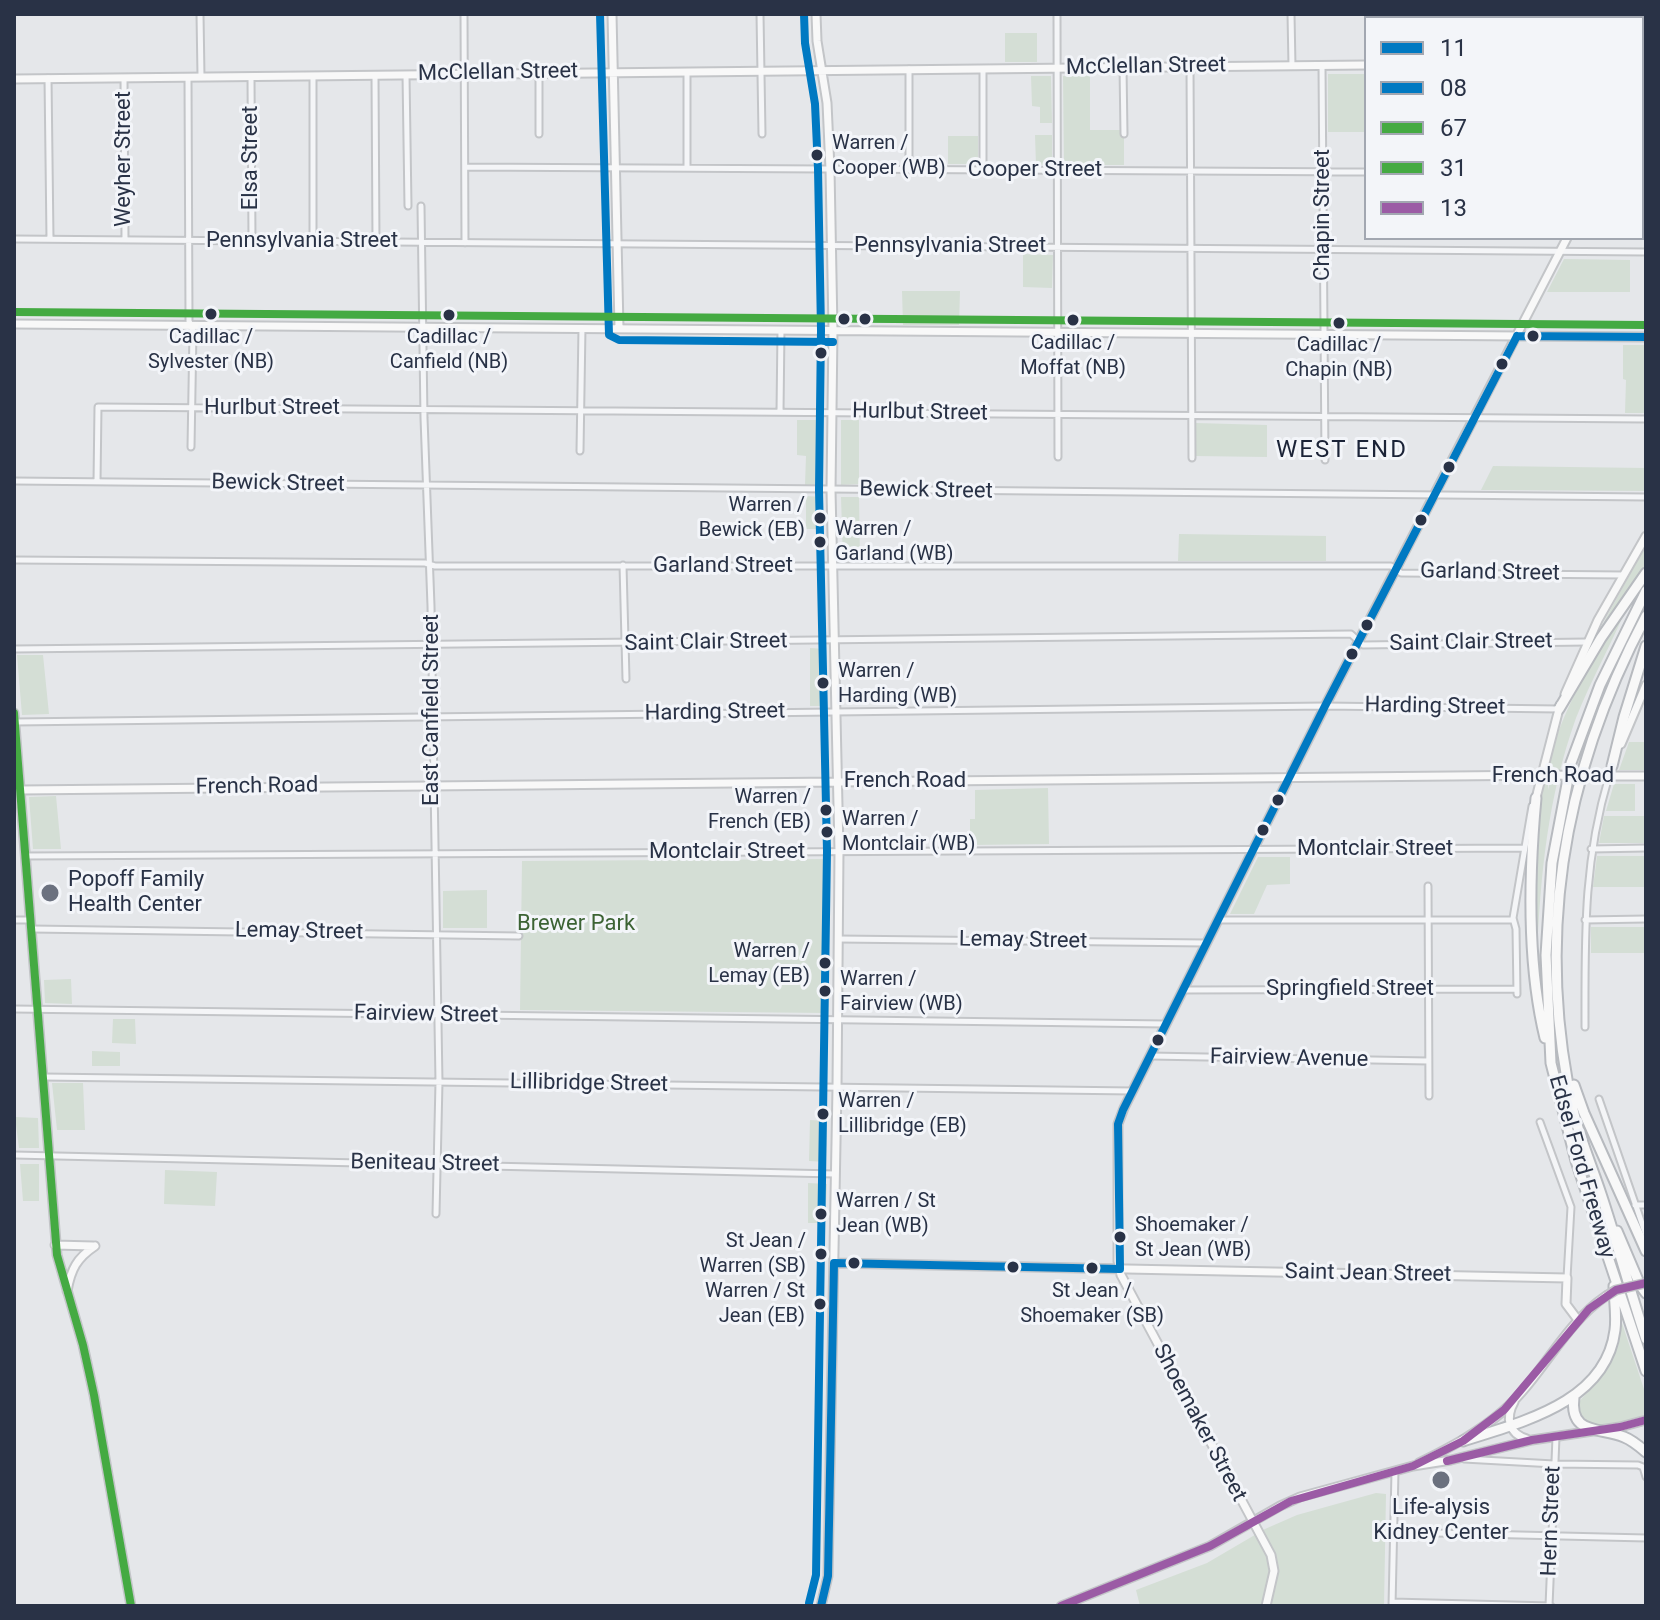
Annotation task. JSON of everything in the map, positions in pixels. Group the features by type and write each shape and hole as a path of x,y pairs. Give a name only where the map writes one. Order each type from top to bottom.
{"highway":[{"path":"1559,709 1601,638 1646,573"},
{"name":"Edsel Ford Freeway","path":"1646,591 1612,659 1571,763 1548,896 1546,955 1551,1063 1576,1161 1646,1371"},
{"name":"Edsel Ford Freeway","path":"1646,616 1601,712 1584,762 1564,844 1555,949 1559,1019 1574,1114 1646,1339"},
{"path":"1611,771 1646,646"},
{"path":"1536,798 1532,846 1535,962 1542,1026 1551,1063"},
{"path":"1566,1062 1584,1113 1646,1251"},
{"path":"1601,1195 1646,1293"},
{"path":"1463,1441 1510,1425 1574,1397 1596,1376 1613,1341 1613,1275"},
{"path":"1574,1397 1573,1412 1578,1421 1596,1430 1622,1436 1646,1452"}],"street":[{"path":"200,14 201,76"},
{"path":"464,14 465,243"},
{"path":"612,14 619,328"},
{"path":"760,14 762,134"},
{"path":"816,14 827,103 830,169 833,330 831,490 839,851 828,1576 821,1606"},
{"path":"1057,14 1058,457"},
{"path":"1291,14 1292,66"},
{"name":"McClellan Street","path":"14,79 1364,65"},
{"name":"Chapin Street","path":"1322,66 1325,460"},
{"path":"1123,67 1124,134"},
{"path":"1190,67 1192,458"},
{"path":"909,69 909,170"},
{"path":"983,69 983,170"},
{"path":"687,72 687,168"},
{"path":"539,73 539,134"},
{"path":"406,74 408,206"},
{"path":"313,75 313,241"},
{"path":"375,75 376,242"},
{"path":"188,76 191,447"},
{"name":"Elsa Street","path":"251,76 252,241"},
{"name":"Weyher Street","path":"124,77 125,240"},
{"path":"48,78 50,239"},
{"name":"Cooper Street","path":"465,167 1364,172"},
{"name":"East Canfield Street","path":"421,206 439,1082 436,1214"},
{"name":"Pennsylvania Street","path":"14,239 1646,252"},
{"name":"Shoemaker Street","path":"1266,1606 1274,1562 1139,1311 1120,1269 1118,1124 1358,640 1566,240"},
{"path":"14,324 1646,337"},
{"path":"580,451 582,328"},
{"path":"780,412 781,330"},
{"name":"Hurlbut Street","path":"97,482 98,407 1646,419"},
{"name":"Bewick Street","path":"14,481 1646,497"},
{"path":"1218,920 1513,920 1531,810 1559,709 1587,642 1646,536"},
{"name":"Garland Street","path":"14,560 435,566 1391,566 1401,573 1624,575"},
{"path":"623,565 626,679"},
{"name":"Saint Clair Street","path":"14,649 1351,634 1363,645 1587,642"},
{"path":"1585,1027 1585,920 1591,849 1611,771 1642,703 1646,685"},
{"name":"Harding Street","path":"15,722 1325,706 1559,709"},
{"path":"14,713 21,837 26,856 32,925 55,1245 94,1395 131,1606"},
{"name":"French Road","path":"20,790 1594,776 1611,771 1646,776"},
{"name":"Montclair Street","path":"26,856 1524,848"},
{"path":"1591,849 1646,848"},
{"path":"1428,886 1429,1096"},
{"path":"1585,920 1646,919"},
{"name":"Lemay Street","path":"14,920 32,925 519,936"},
{"name":"Springfield Street","path":"1183,990 1428,989 1517,992 1516,929 1513,920"},
{"name":"Lemay Street","path":"838,939 1207,943"},
{"name":"Fairview Street","path":"14,1009 838,1021"},
{"path":"838,1021 1166,1024"},
{"name":"Fairview Avenue","path":"1150,1056 1428,1061"},
{"name":"Lillibridge Street","path":"44,1077 1133,1091"},
{"path":"1599,1099 1646,1235"},
{"path":"1540,1122 1571,1207 1566,1304 1578,1320"},
{"name":"Beniteau Street","path":"14,1155 835,1174"},
{"path":"1635,1205 1646,1205"},
{"path":"55,1245 95,1246 72,1268 66,1293"},
{"name":"Saint Jean Street","path":"834,1263 1567,1278"},
{"path":"1532,1440 1521,1438 1510,1425 1510,1409 1522,1391 1578,1320 1616,1290 1646,1283"},
{"path":"1413,1466 1463,1441 1504,1410 1522,1391"},
{"path":"1061,1606 1210,1546 1298,1498 1413,1466 1532,1440 1646,1420"},
{"name":"Hern Street","path":"1550,1606 1556,1437"},
{"path":"1451,1460 1638,1465 1643,1467 1646,1477"},
{"path":"1395,1471 1392,1604 1550,1606"},
{"path":"1393,1532 1646,1538"}],"green space":[{"path":"1005,33 1037,33 1037,62 1005,62"},
{"path":"1328,74 1364,74 1364,132 1328,132"},
{"path":"1031,76 1051,76 1052,123 1040,123 1040,107 1032,106"},
{"path":"1063,76 1090,76 1090,130 1124,130 1124,165 1064,165"},
{"path":"1035,135 1052,135 1052,165 1036,165"},
{"path":"948,136 978,136 978,164 948,164"},
{"path":"1023,254 1053,255 1052,288 1023,287"},
{"path":"1564,259 1630,260 1630,292 1547,292"},
{"path":"902,291 960,291 959,325 903,325"},
{"path":"1623,345 1646,345 1646,413 1625,413"},
{"path":"797,420 822,420 822,486 805,485 806,456 797,455"},
{"path":"841,420 859,420 859,484 841,485"},
{"path":"1196,423 1267,425 1267,457 1195,456"},
{"path":"1493,466 1646,468 1646,491 1481,490"},
{"path":"806,496 822,497 823,529 806,529"},
{"path":"841,497 859,497 860,561 843,561"},
{"path":"1179,534 1326,536 1326,561 1178,561"},
{"path":"1646,545 1646,567 1584,658"},
{"path":"1627,607 1588,690 1566,747 1552,807 1543,867 1537,958 1535,871 1542,784 1548,784 1548,790 1554,766 1546,769 1573,698"},
{"path":"810,648 825,649 826,706 810,706"},
{"path":"17,655 43,655 49,714 22,715"},
{"path":"1629,742 1646,742 1646,770 1619,770"},
{"path":"1614,784 1635,784 1635,811 1606,811"},
{"path":"1048,788 1049,844 970,845 970,819 975,819 975,790"},
{"path":"56,796 61,849 33,849 29,797"},
{"path":"1604,816 1646,816 1646,843 1599,843"},
{"path":"1597,856 1646,856 1646,887 1593,887"},
{"path":"1258,857 1290,857 1290,884 1267,885 1254,914 1230,914"},
{"name":"Brewer Park","path":"830,859 828,1013 520,1010 522,861"},
{"path":"487,890 487,928 443,928 443,891"},
{"path":"1591,927 1646,927 1646,953 1591,953"},
{"path":"71,979 72,1004 45,1003 44,980"},
{"path":"113,1019 135,1019 136,1044 112,1043"},
{"path":"92,1051 120,1052 120,1066 92,1066"},
{"path":"52,1083 83,1083 85,1130 57,1130"},
{"path":"15,1117 38,1118 39,1148 19,1148"},
{"path":"810,1120 827,1121 826,1162 809,1161"},
{"path":"20,1164 39,1164 39,1201 23,1201"},
{"path":"165,1170 217,1172 215,1206 164,1204"},
{"path":"808,1183 827,1184 825,1223 808,1223"},
{"path":"1620,1317 1646,1395 1646,1414 1616,1423 1585,1423 1576,1409 1611,1361"},
{"path":"1376,1493 1386,1494 1384,1606 1140,1606 1136,1590 1207,1563 1265,1529 1297,1515"}],"transit line":[{"name":"08","path":"600,14 609,335 619,340 833,342"},
{"name":"08","path":"804,14 805,43 815,104 818,169 821,330 819,490 827,851 816,1575 809,1603"},
{"name":"67","path":"14,312 1646,325"},
{"name":"11","path":"1517,336 1646,337"},
{"name":"11","path":"1120,1269 1118,1124 1123,1110 1325,706 1517,336"},
{"name":"31","path":"14,713 57,1255 94,1395 131,1606"},
{"name":"11","path":"834,1263 1120,1269"},
{"name":"11","path":"821,1606 828,1576 834,1263"},
{"name":"13","path":"1061,1606 1210,1546 1291,1501 1413,1466 1463,1441 1504,1410 1589,1309 1616,1290 1646,1283"},
{"name":"13","path":"1447,1461 1532,1440 1620,1427 1646,1420"}],"place":[{"name":"Warren / Cooper (WB)","path":"817,155"},
{"name":"Cadillac / Sylvester (NB)","path":"211,314"},
{"name":"Cadillac / Canfield (NB)","path":"449,315"},
{"name":"Cadillac / Moffat (NB)","path":"1073,320"},
{"name":"Cadillac / Chapin (NB)","path":"1339,323"},
{"name":"Warren / Bewick (EB)","path":"820,518"},
{"name":"Warren / Garland (WB)","path":"820,542"},
{"name":"Warren / Harding (WB)","path":"823,683"},
{"name":"Warren / French (EB)","path":"826,810"},
{"name":"Warren / Montclair (WB)","path":"827,832"},
{"name":"Popoff Family Health Center","path":"50,893"},
{"name":"Warren / Lemay (EB)","path":"825,963"},
{"name":"Warren / Fairview (WB)","path":"825,991"},
{"name":"Warren / Lillibridge (EB)","path":"823,1114"},
{"name":"Warren / St Jean (WB)","path":"821,1214"},
{"name":"Shoemaker / St Jean (WB)","path":"1120,1237"},
{"name":"St Jean / Warren (SB)","path":"821,1254"},
{"name":"St Jean / Shoemaker (SB)","path":"1092,1268"},
{"name":"Warren / St Jean (EB)","path":"820,1304"},
{"name":"Life-alysis Kidney Center","path":"1441,1480"}],"district":[{"name":"WEST END","path":"1342,451"}]}
